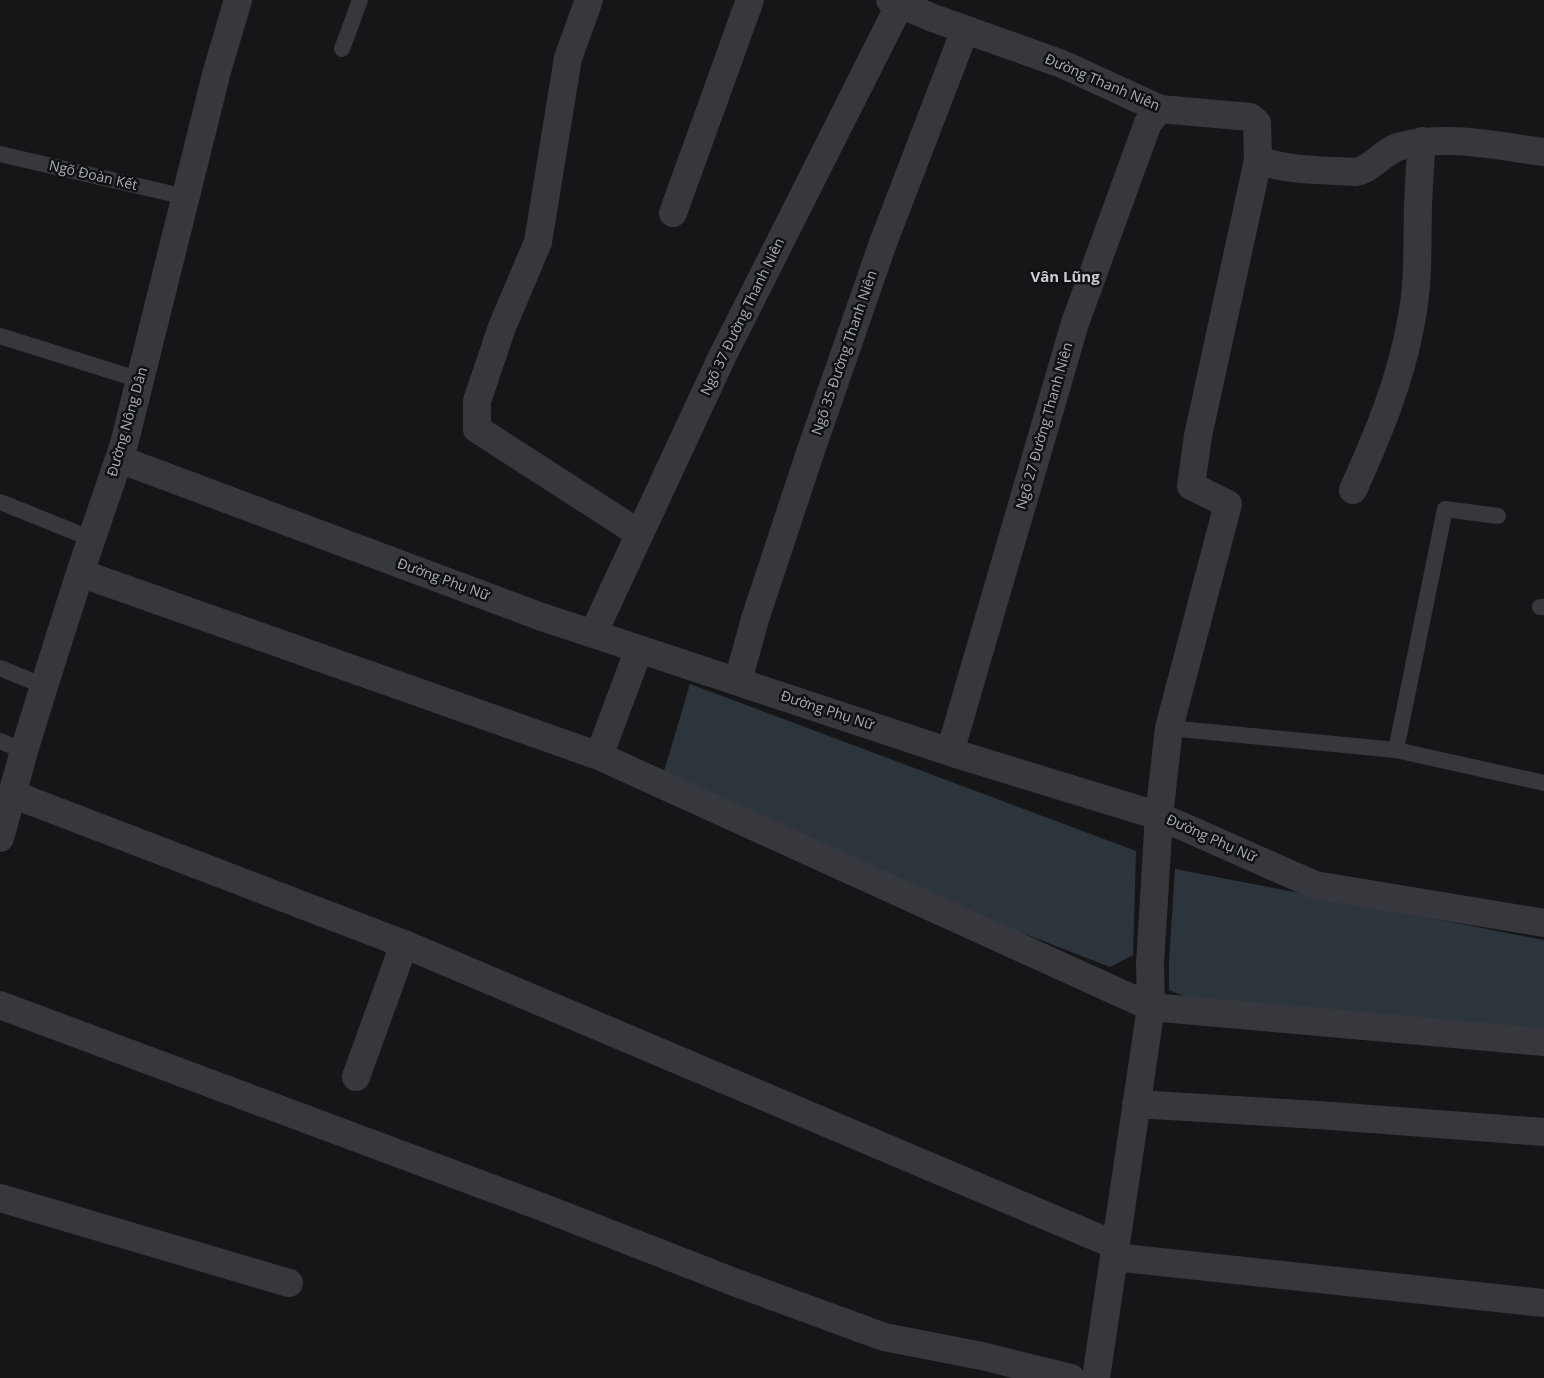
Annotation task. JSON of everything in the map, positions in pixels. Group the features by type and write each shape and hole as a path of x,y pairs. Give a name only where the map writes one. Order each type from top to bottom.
{"street":[{"path":"589,0 568,58 538,242 502,327 477,401 477,430 640,534"},
{"path":"673,213 750,0"},
{"name":"Đường Nông Dân","path":"0,838 12,794 12,746 44,686 124,444 235,1"},
{"name":"Ngõ 37 Đường Thanh Niên","path":"593,634 722,357 895,2"},
{"name":"Đường Thanh Niên","path":"895,2 965,30 1062,64 1160,109 1250,117 1257,123 1258,160 1198,436 1191,486 1228,504 1169,728"},
{"name":"Ngõ 35 Đường Thanh Niên","path":"738,681 758,610 876,262 965,30"},
{"name":"Ngõ 27 Đường Thanh Niên","path":"950,752 1075,323 1148,122 1160,109"},
{"path":"1258,160 1286,167 1355,172 1363,171 1380,157 1398,146 1422,141 1447,140 1544,152"},
{"path":"1354,490 1384,420 1400,372 1412,321 1418,275 1418,205 1422,141"},
{"name":"Đường Phụ Nữ","path":"119,459 539,616 950,752 1159,816 1315,885 1544,923"},
{"path":"80,573 599,756 1151,1007 1544,1042"},
{"path":"599,756 639,649"},
{"path":"1096,1378 1151,1007 1150,964 1159,816 1169,728"},
{"path":"12,794 404,944 1114,1251 1544,1303"},
{"path":"356,1077 404,944"},
{"path":"0,1005 533,1203 734,1282 884,1337 982,1356 1071,1378"},
{"path":"1136,1104 1318,1114 1544,1132"},
{"path":"0,1198 289,1283"}],"lane":[{"path":"342,49 360,0"},
{"name":"Ngõ Đoàn Kết","path":"0,154 186,198"},
{"path":"0,336 140,380"},
{"path":"0,502 92,539"},
{"path":"1396,750 1445,509 1498,516"},
{"path":"0,668 44,686"},
{"path":"1169,728 1396,750 1544,783"}],"shaded area":[{"path":"690,684 1136,851 1133,955 1110,967 723,817 662,778"},
{"path":"1175,869 1544,940 1544,1038 1198,1002 1169,990"}],"district":[{"name":"Vân Lũng","path":"1065,278"}]}
